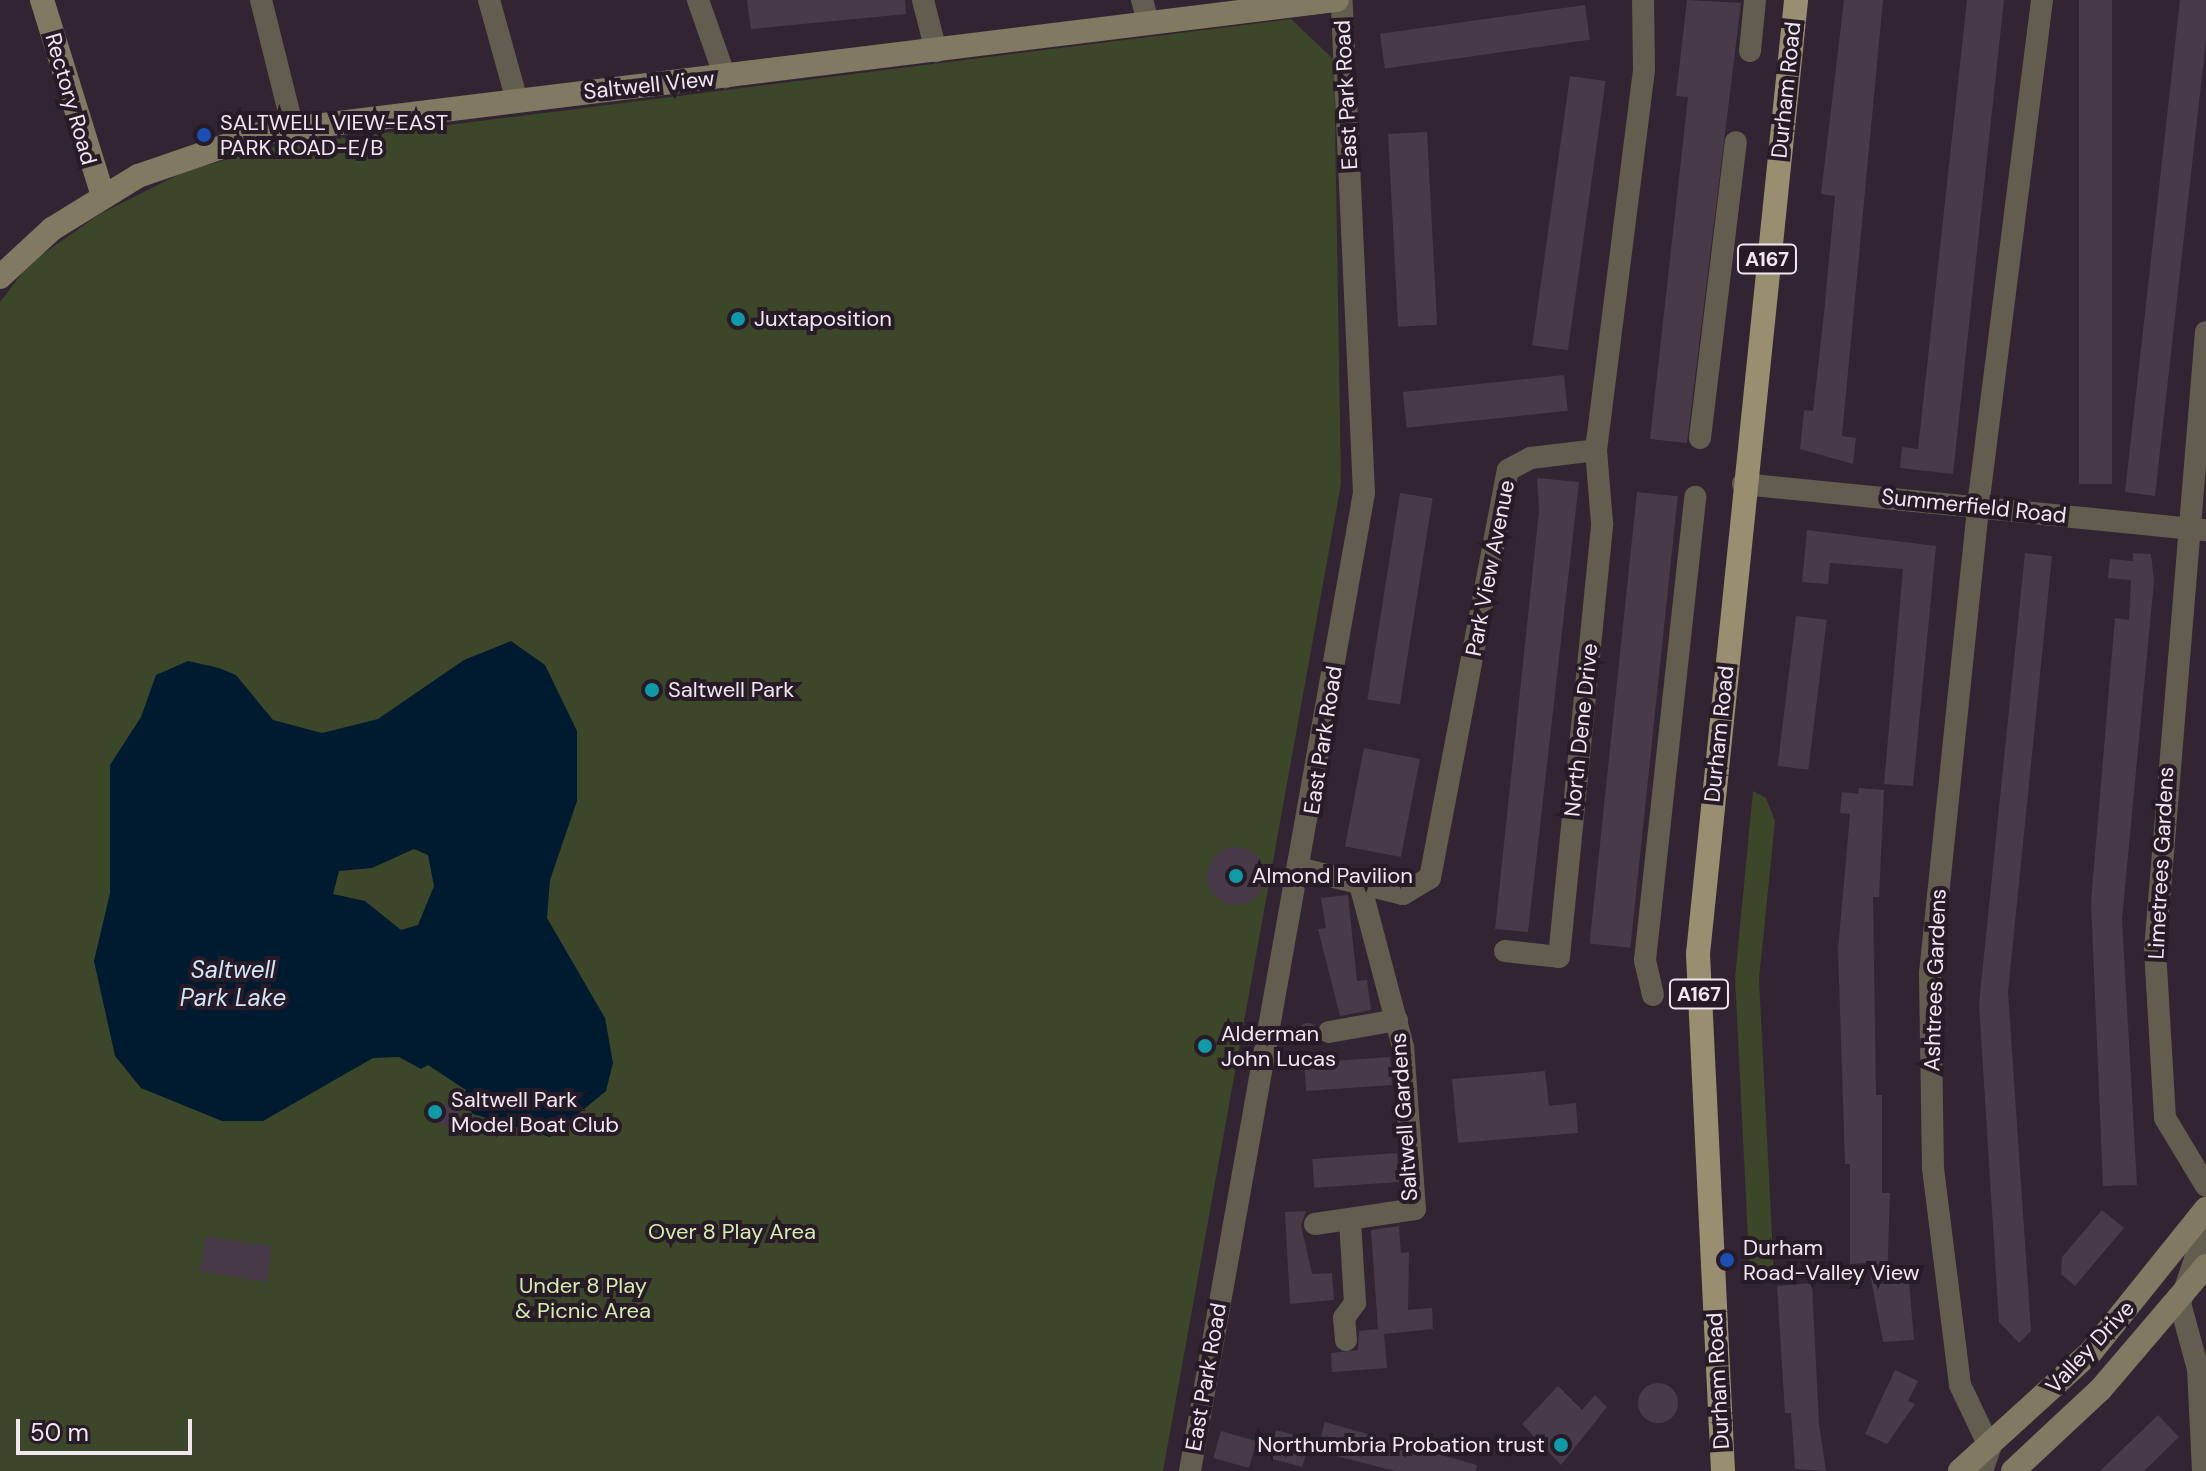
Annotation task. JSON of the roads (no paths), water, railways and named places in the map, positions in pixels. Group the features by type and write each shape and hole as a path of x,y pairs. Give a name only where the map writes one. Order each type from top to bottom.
{"main road":[{"name":"Durham Road","path":"1723,1471 1698,954 1743,484 1796,0"}],"street":[{"name":"Rectory Road","path":"42,0 103,196"},
{"path":"261,0 293,128"},
{"path":"489,0 517,101"},
{"path":"698,0 725,77"},
{"path":"923,0 936,51"},
{"path":"1142,0 1149,24"},
{"name":"Saltwell View","path":"0,277 52,229 103,196 173,159 293,128 1339,0"},
{"name":"East Park Road","path":"1190,1471 1302,869 1364,493 1339,0"},
{"path":"1596,450 1644,69 1643,0"},
{"path":"1750,51 1755,0"},
{"name":"Ashtrees Gardens","path":"1990,1448 1960,1385 1933,1168 1930,1049 1937,891 1978,506 2042,0"},
{"path":"1700,438 1736,142"},
{"name":"Limetrees Gardens","path":"2206,332 2196,529 2155,950 2165,1118 2206,1186"},
{"name":"Park View Avenue","path":"1302,869 1403,894 1430,878 1508,470 1531,458 1596,450"},
{"name":"North Dene Drive","path":"1505,951 1559,957 1602,523 1596,450"},
{"name":"Summerfield Road","path":"1743,484 2196,529"},
{"path":"1653,995 1645,960 1695,497"},
{"name":"Saltwell Gardens","path":"1315,1224 1415,1209 1397,1020 1360,884"},
{"path":"1329,1032 1397,1020"},
{"name":"Valley Drive","path":"1960,1471 1990,1448 2091,1352 2206,1209"},
{"path":"1346,1340 1344,1318 1355,1303 1350,1221"},
{"path":"2203,1471 2198,1369 2180,1303 2206,1227"},
{"name":"Valley Drive","path":"2013,1471 2180,1303 2206,1266"},
{"path":"1982,1471 1990,1448"}],"water":[{"name":"Saltwell Park Lake","path":"511,641 545,665 577,731 577,801 550,880 547,918 605,1018 613,1063 606,1091 550,1137 473,1114 460,1098 466,1090 428,1065 421,1069 399,1057 373,1058 263,1121 222,1121 141,1088 115,1056 94,961 110,893 110,765 141,717 156,675 188,661 219,668 236,675 273,720 322,733 378,719 464,660","holes":["414,849 428,855 434,886 418,925 401,930 365,901 333,894 339,871 372,868"]}],"place":[{"name":"SALTWELL VIEW-EAST PARK ROAD-E/B","path":"204,135"},
{"name":"Juxtaposition","path":"738,319"},
{"name":"Saltwell Park","path":"652,690"},
{"name":"Almond Pavilion","path":"1236,876"},
{"name":"Alderman John Lucas","path":"1205,1046"},
{"name":"Saltwell Park Model Boat Club","path":"435,1112"},
{"name":"Durham Road-Valley View","path":"1727,1260"},
{"name":"Northumbria Probation trust","path":"1561,1445"}],"park label":[{"name":"Over 8 Play Area","path":"732,1232"},
{"name":"Under 8 Play & Picnic Area","path":"583,1298"}]}
